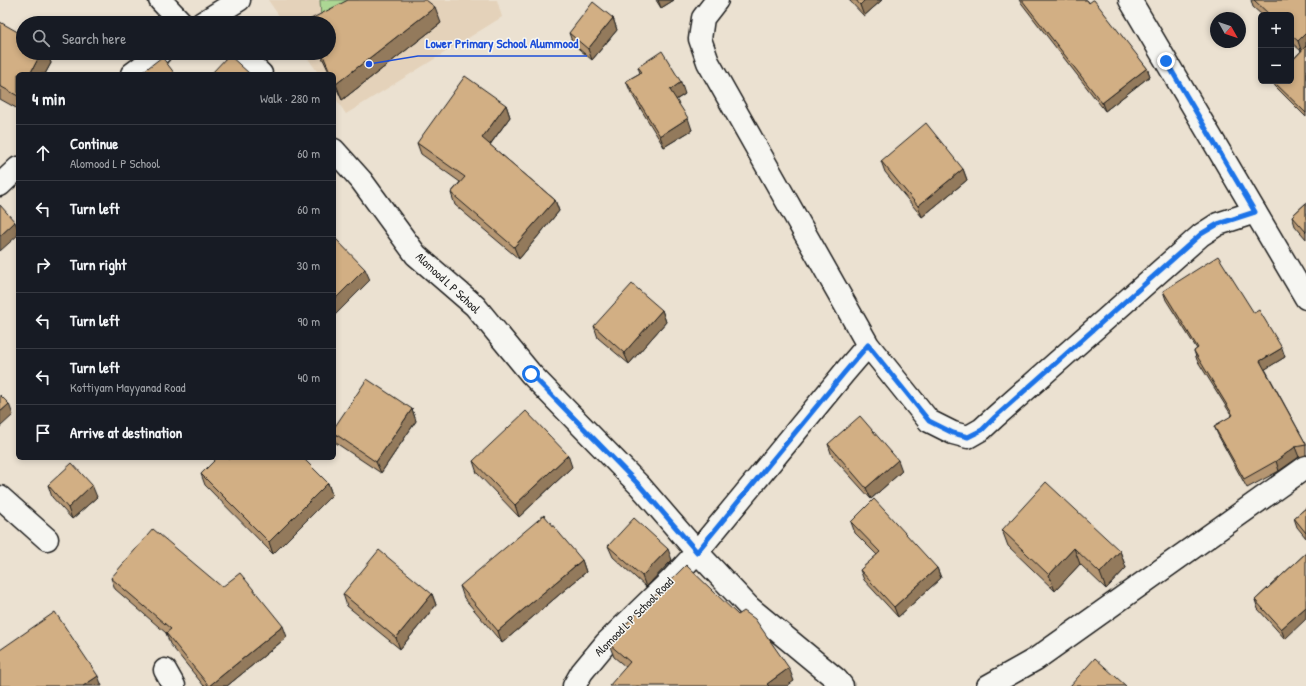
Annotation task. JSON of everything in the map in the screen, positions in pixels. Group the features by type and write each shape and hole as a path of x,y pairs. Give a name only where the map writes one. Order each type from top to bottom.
{"street":[{"path":"160,0 175,16"},
{"path":"219,16 239,0"},
{"path":"717,0 703,18 700,39 708,62 868,345 929,421 953,433 968,437 982,430 1201,234 1218,224 1255,212"},
{"path":"1130,0 1306,298"},
{"path":"135,72 151,60"},
{"path":"246,60 259,72"},
{"name":"Alomood L P School","path":"336,152 361,180 416,255 475,306 531,374 640,486 697,552 750,608 836,679 842,686"},
{"path":"0,185 16,170"},
{"name":"Alomood L P School Road","path":"574,686 582,672 606,643 671,580 697,552 868,345"},
{"path":"988,686 1036,659 1306,467"},
{"path":"0,497 47,539"}],"shaded area":[{"path":"268,0 497,0 502,17 346,114 336,99 336,72 318,72 309,60 336,60 336,16 279,16"}],"green space":[{"path":"320,0 359,0 327,16 321,16"}],"building":[{"path":"348,0 426,0 435,7 336,84 336,72 330,72 325,60 336,60 336,16 317,16"},
{"path":"856,0 865,0 860,5"},
{"path":"1022,0 1087,0 1089,3 1094,0 1147,68 1102,103"},
{"path":"1254,0 1306,0 1306,33 1298,41 1294,38 1294,12 1267,12"},
{"path":"593,2 613,18 588,49 569,33"},
{"path":"0,22 16,31 16,60 37,60 31,72 16,72 16,95 0,86"},
{"path":"1306,46 1306,113 1276,84 1294,84 1294,59"},
{"path":"662,51 681,82 670,90 688,118 660,136 626,81 642,72 638,67"},
{"path":"158,60 164,60 173,72 143,72"},
{"path":"224,60 235,60 248,72 213,72"},
{"path":"465,76 506,105 482,138 555,200 514,247 451,193 465,177 417,143"},
{"path":"926,123 963,169 918,206 881,161"},
{"path":"1306,203 1306,232 1292,216"},
{"path":"0,205 15,222 0,236"},
{"path":"336,239 365,269 336,298"},
{"path":"1218,256 1254,313 1259,310 1282,348 1260,361 1306,444 1295,447 1276,461 1244,479 1214,426 1233,415 1194,351 1198,348 1163,291"},
{"path":"632,284 662,310 624,353 594,326"},
{"path":"367,379 412,409 376,462 336,434 336,425"},
{"path":"0,395 9,404 0,412"},
{"path":"526,411 568,455 515,505 473,461"},
{"path":"860,416 898,460 866,488 828,444"},
{"path":"215,460 305,460 328,483 269,542 201,474"},
{"path":"72,463 92,485 68,508 48,485"},
{"path":"1046,482 1120,551 1100,573 1074,548 1049,575 1002,530"},
{"path":"874,499 937,568 894,607 860,570 880,552 851,522"},
{"path":"1306,508 1306,533 1294,518"},
{"path":"544,515 582,560 498,631 460,586"},
{"path":"634,518 668,549 642,576 608,546"},
{"path":"153,529 222,587 240,573 283,626 209,686 166,633 171,629 111,578"},
{"path":"379,550 432,594 396,638 343,594"},
{"path":"1306,553 1306,607 1281,629 1255,600"},
{"path":"686,565 738,615 744,611 755,619 789,668 767,684 769,686 609,686 630,662 609,644 628,622"},
{"path":"55,612 98,676 83,686 0,686 0,650"},
{"path":"1095,658 1126,686 1070,686"}],"place":[{"name":"Lower Primary School Alummood","path":"369,64"}],"route":[{"path":"531,374 640,486 697,552 868,345 929,421 953,433 968,437 982,430 1201,234 1218,224 1255,212 1166,61"}]}
